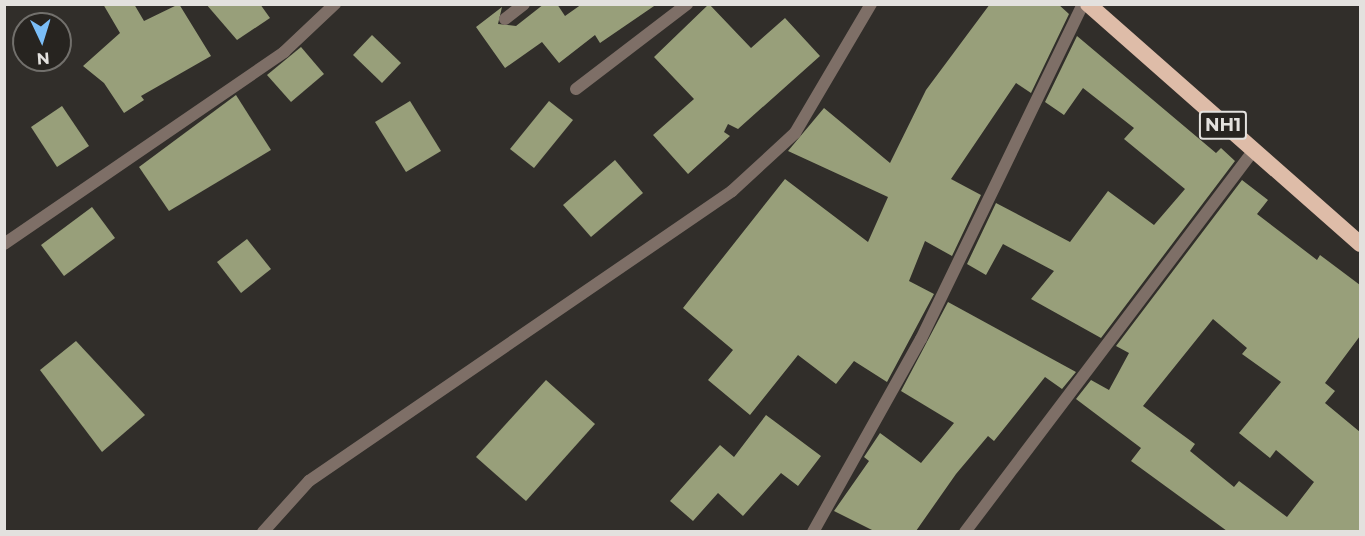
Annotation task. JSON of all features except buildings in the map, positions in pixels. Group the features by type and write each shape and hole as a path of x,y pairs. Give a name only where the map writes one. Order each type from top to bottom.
{"highway":[{"name":"NH1","path":"1088,4 1360,244"}],"street":[{"path":"4,243 284,52 335,4"},
{"path":"505,19 524,4"},
{"path":"576,89 687,4"},
{"path":"263,531 309,481 732,191 795,133 871,4"},
{"path":"813,531 921,339 1083,4"},
{"path":"965,531 1253,151"}]}
